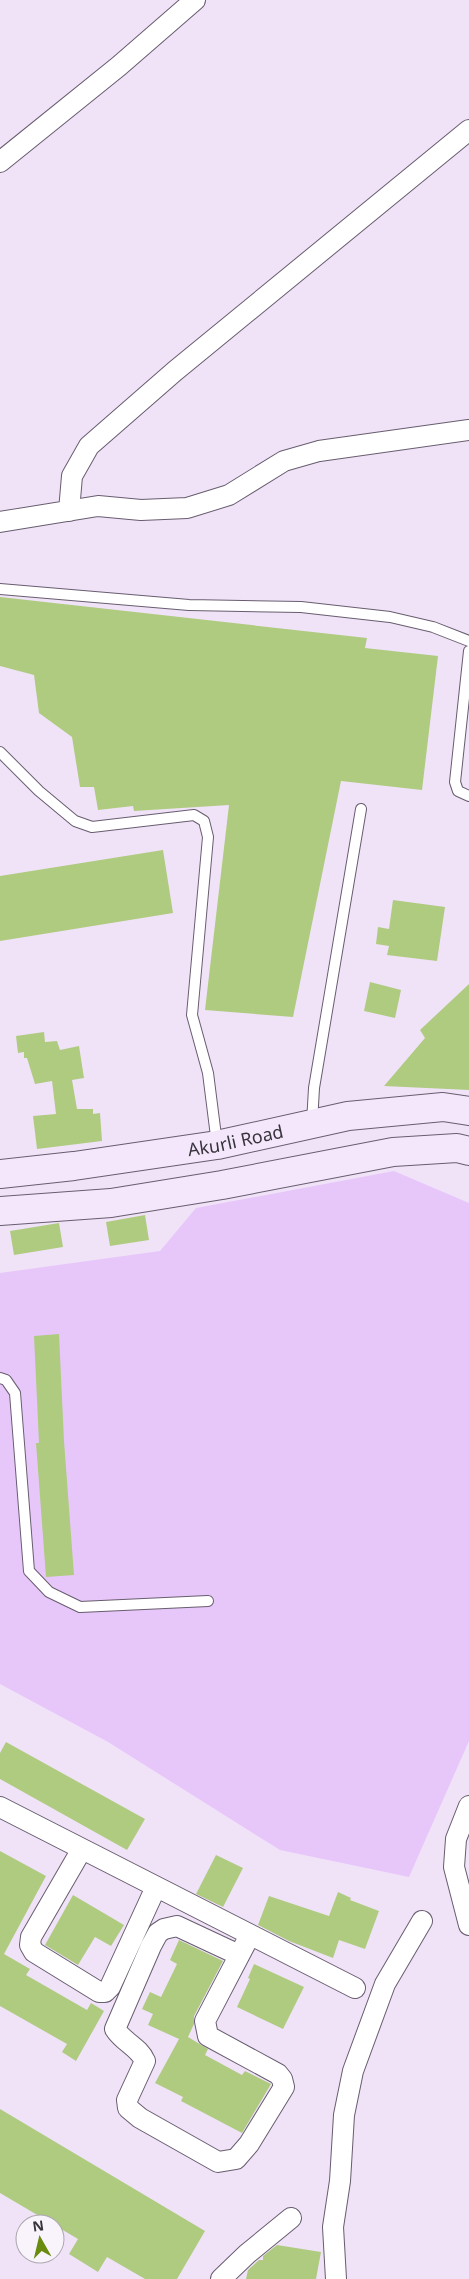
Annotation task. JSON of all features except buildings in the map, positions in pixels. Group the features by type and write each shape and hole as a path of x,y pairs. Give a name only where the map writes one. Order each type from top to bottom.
{"street":[{"path":"0,162 119,66 195,0"},
{"path":"69,511 72,476 89,446 175,371 469,130"},
{"path":"0,522 98,506 141,510 187,508 229,496 284,461 319,451 469,430"},
{"name":"Akurli Road","path":"2,1171 74,1166 217,1145 348,1116 443,1107 469,1111"},
{"path":"0,1211 111,1203 222,1185 393,1152 457,1148 469,1151"},
{"path":"469,1806 456,1839 454,1867 469,1925"},
{"path":"0,1807 356,1988"},
{"path":"82,1849 31,1937 30,1946 34,1952 98,1992 105,1992 110,1987 156,1887"},
{"path":"336,2279 333,2227 340,2181 344,2115 353,2071 385,1984 422,1921"},
{"path":"239,1955 177,1926 164,1929 158,1933 151,1946 115,2029 120,2038 142,2054 145,2061 127,2100 128,2108 140,2118 218,2162 236,2159 249,2144 284,2087 282,2079 278,2074 208,2036 205,2028 205,2021 250,1935"},
{"path":"220,2279 291,2218"}],"lane":[{"path":"0,589 189,605 310,608 390,617 433,627 469,642"},
{"path":"469,651 455,782 458,791 469,796"},
{"path":"0,752 38,791 75,821 92,827 194,815 204,821 208,837 192,1015 208,1073 217,1145"},
{"path":"312,1124 314,1088 361,809"},
{"path":"0,1378 6,1380 15,1393 29,1571 49,1592 80,1607 208,1601"}],"shaded area":[{"path":"394,1171 469,1203 469,1741 409,1877 280,1850 108,1742 0,1684 0,1273 160,1251 196,1208"}]}
